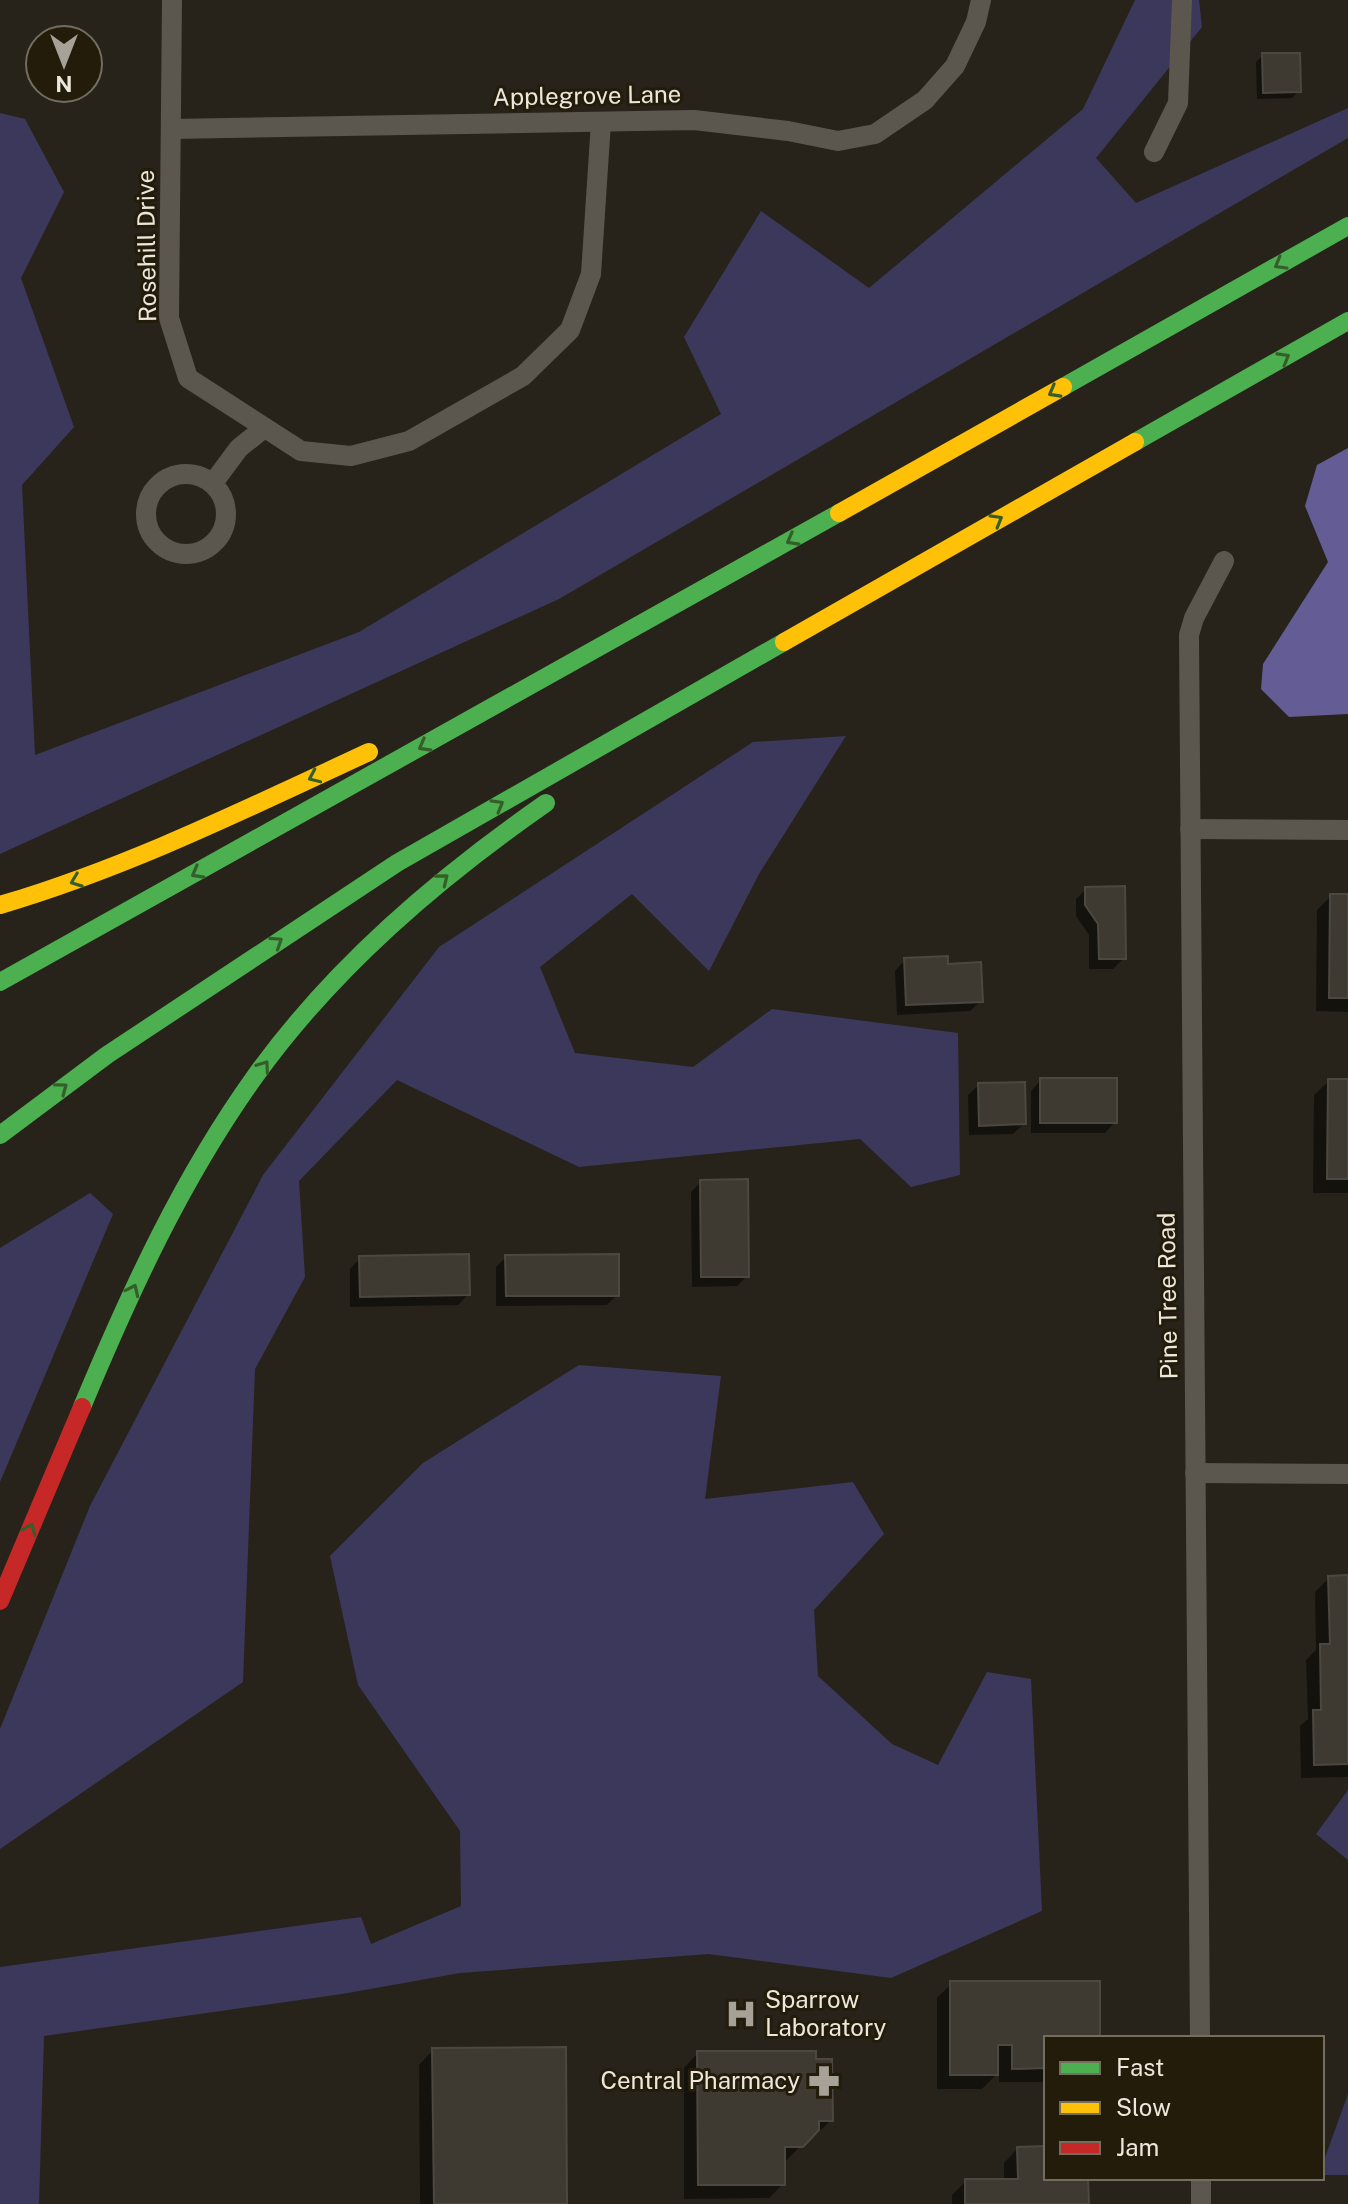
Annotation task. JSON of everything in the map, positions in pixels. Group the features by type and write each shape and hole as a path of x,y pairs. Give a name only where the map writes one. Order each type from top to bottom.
{"highway":[{"path":"0,982 590,654 1348,226"},
{"path":"0,1135 107,1055 397,863 1348,321"},
{"path":"0,1601 158,1236 224,1125 270,1057 337,978 407,909 497,835 616,756 823,635 929,559"},
{"path":"0,905 35,896 140,856 590,654"}],"street":[{"name":"Rosehill Drive","path":"172,0 169,318 188,378 301,451 351,456 409,441 523,376 570,330 591,274 601,122"},
{"name":"Applegrove Lane","path":"172,129 694,120 788,131 838,141 875,134 925,100 955,66 976,22 981,0"},
{"path":"1154,152 1178,103 1182,0"},
{"path":"213,483 239,448 263,429"},
{"path":"189,474 213,483 222,494 227,521 214,544 202,552 188,555 162,547 147,526 148,500 154,489 176,475 189,474"},
{"name":"Pine Tree Road","path":"1200,2036 1189,635 1194,618 1224,561"},
{"path":"1190,829 1348,830"},
{"path":"1195,1473 1348,1474"},
{"path":"1201,2180 1201,2204"}],"shaded area":[{"path":"1135,0 1199,0 1202,27 1096,158 1136,203 1348,108 1348,138 559,599 0,854 0,113 25,119 64,192 21,278 74,427 22,485 35,755 359,632 721,414 684,337 761,211 869,288 1083,109"},
{"path":"1348,448 1348,714 1289,717 1261,689 1263,664 1328,562 1305,506 1317,465"},
{"path":"846,736 759,874 709,971 632,894 540,967 575,1053 693,1067 772,1009 958,1033 960,1175 911,1187 860,1139 579,1167 397,1080 299,1181 305,1277 255,1369 243,1682 0,1849 0,1729 90,1506 263,1175 439,947 753,742"},
{"path":"90,1193 113,1214 0,1482 0,1248"},
{"path":"579,1365 721,1376 705,1499 853,1482 884,1534 814,1610 818,1676 892,1744 938,1765 987,1672 1031,1679 1042,1911 891,1978 708,1954 460,1973 342,1994 44,2036 39,2204 0,2204 0,1967 361,1917 371,1944 461,1906 460,1831 358,1685 330,1556 423,1463"},
{"path":"1348,1790 1348,1860 1316,1834"},
{"path":"1348,2094 1348,2175 1324,2175 1324,2160"}],"building":[{"path":"1262,53 1300,53 1301,92 1263,93"},
{"path":"1125,886 1126,959 1099,959 1098,924 1085,905 1085,887"},
{"path":"1330,894 1348,894 1348,998 1329,998"},
{"path":"948,956 948,964 981,962 983,1002 906,1005 904,958"},
{"path":"1040,1078 1117,1078 1117,1123 1040,1123"},
{"path":"1328,1079 1348,1079 1348,1179 1327,1179"},
{"path":"1025,1082 1026,1124 979,1126 978,1083"},
{"path":"748,1179 749,1277 701,1277 700,1180"},
{"path":"469,1254 470,1295 360,1297 359,1256"},
{"path":"619,1254 619,1296 506,1296 505,1255"},
{"path":"1348,1575 1348,1764 1314,1765 1313,1710 1321,1710 1320,1644 1330,1644 1328,1576"},
{"path":"950,1981 1100,1981 1100,2036 1044,2036 1044,2068 1012,2069 1012,2045 998,2045 998,2075 950,2075"},
{"path":"566,2047 567,2204 434,2204 432,2048"},
{"path":"697,2051 816,2051 816,2059 832,2059 833,2121 819,2121 819,2130 803,2147 785,2147 785,2185 698,2185"},
{"path":"1044,2146 1044,2180 1088,2180 1089,2204 965,2204 965,2179 1018,2179 1017,2147"}],"traffic: fast":[{"path":"1063,387 1348,226"},
{"path":"1135,442 1348,321"},
{"path":"0,982 839,513"},
{"path":"0,1135 107,1055 397,863 784,642"},
{"path":"82,1407 119,1321 181,1195 229,1114 286,1035 389,927 466,862 546,803"}],"traffic: slow":[{"path":"839,513 1063,387"},
{"path":"784,642 1135,442"},
{"path":"0,905 142,855 369,752"}],"traffic: jam":[{"path":"0,1601 82,1407"}],"place":[{"name":"Sparrow Laboratory","path":"741,2014"},
{"name":"Central Pharmacy","path":"824,2081"}]}
